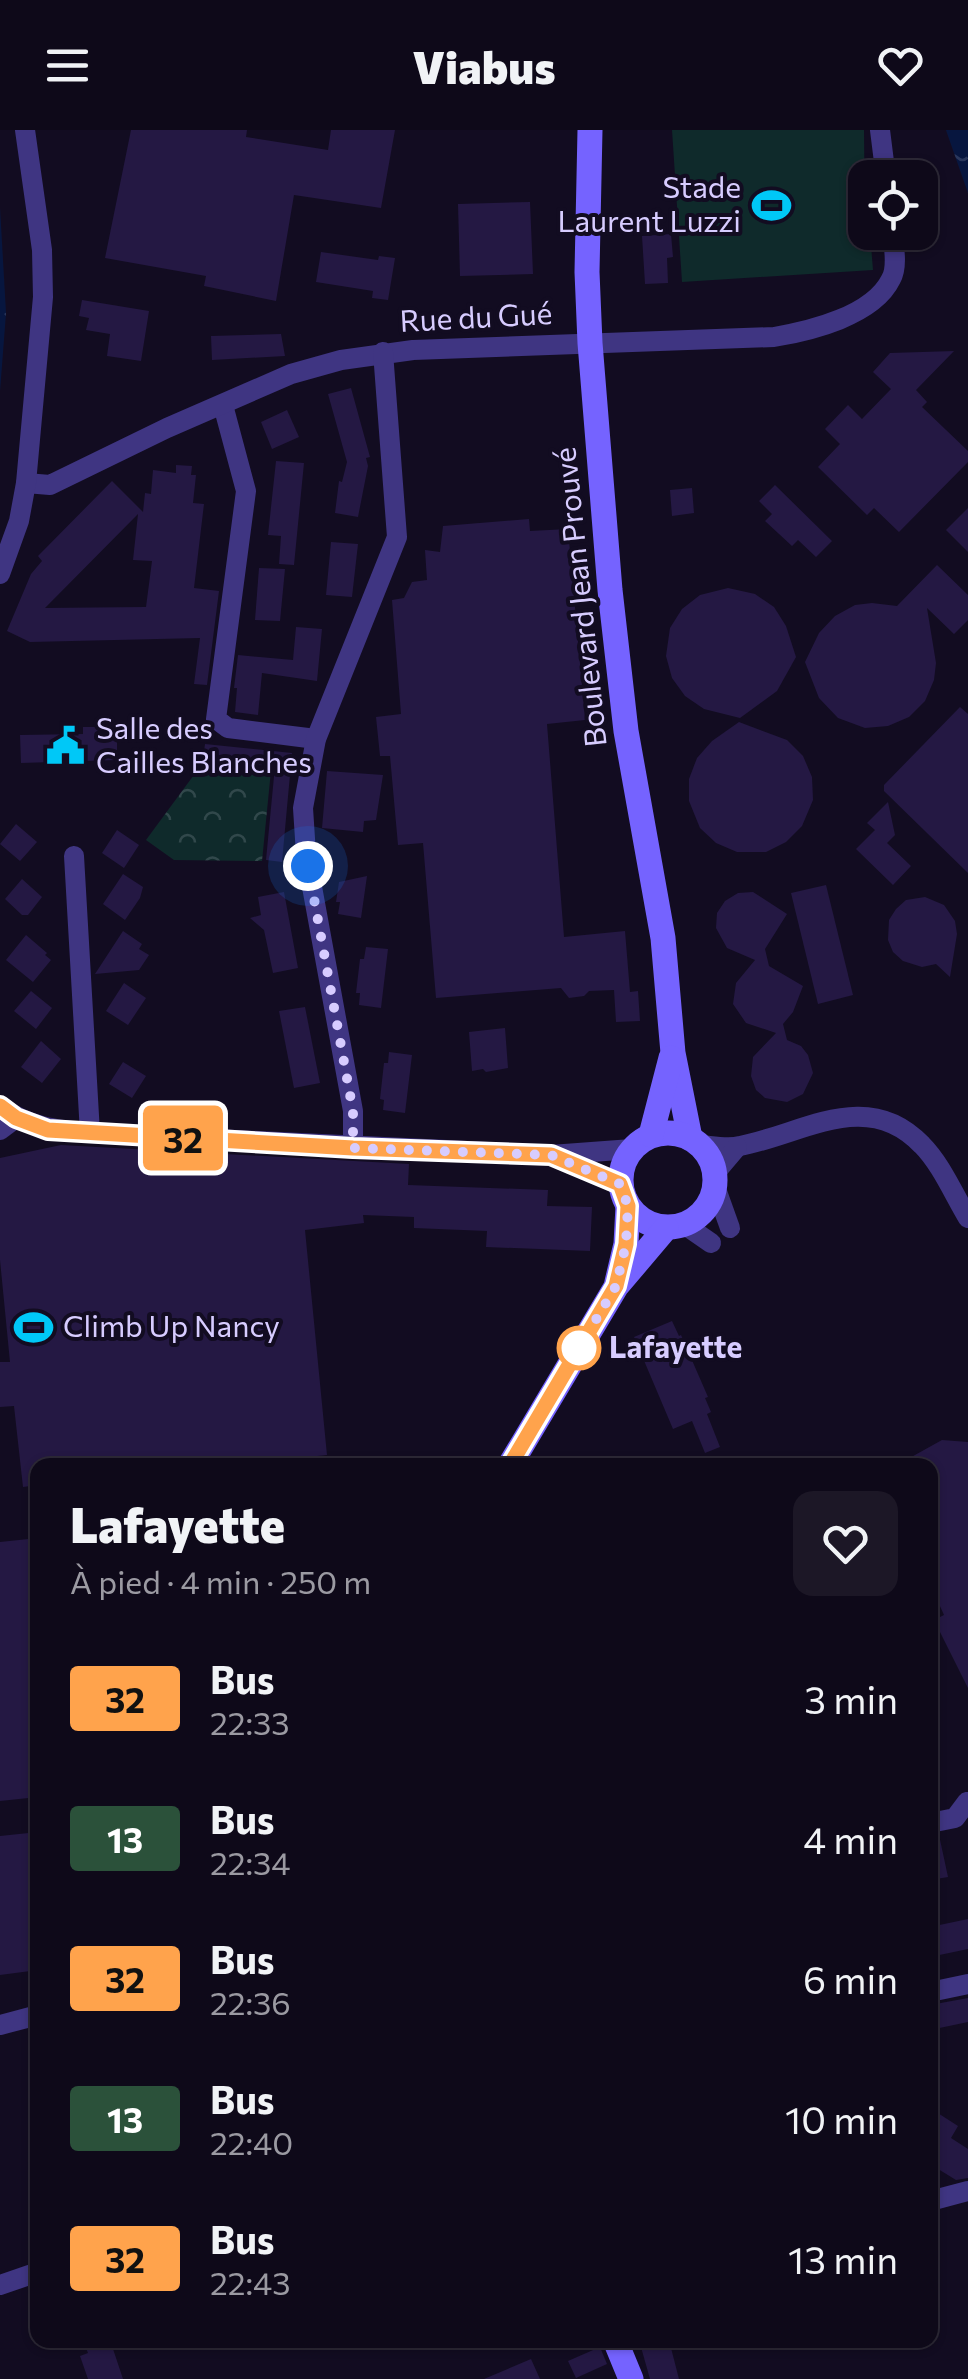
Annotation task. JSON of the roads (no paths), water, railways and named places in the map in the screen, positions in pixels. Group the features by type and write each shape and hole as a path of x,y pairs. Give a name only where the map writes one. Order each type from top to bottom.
{"street":[{"path":"0,574 20,521 26,483 43,281 40,228 25,130"},
{"name":"Boulevard Jean Prouvé","path":"590,130 590,343 610,590 626,731 663,938 673,1054 696,1142"},
{"path":"880,130 884,160"},
{"name":"Rue du Gué","path":"26,483 50,486 291,374 341,360 383,352 774,337 820,328 870,302 893,278 892,250"},
{"path":"353,1148 353,1111 302,828 304,794 316,738 396,537 383,352"},
{"path":"223,405 246,491 216,719 228,728 316,738"},
{"path":"74,856 90,1133"},
{"name":"Boulevard Jean Prouvé","path":"642,1142 673,1054"},
{"path":"5,1118 48,1130 90,1133 551,1155 642,1142 671,1133 696,1142 737,1148 837,1118 868,1115 891,1121 923,1146 968,1218"},
{"path":"616,1286 626,1244 625,1159 642,1142"},
{"path":"696,1142 712,1163 730,1228"},
{"path":"514,1458 616,1286 676,1226 706,1209 715,1179 737,1148"},
{"path":"551,1155 624,1195 652,1225 676,1226 711,1242"},
{"path":"938,1821 955,1818 967,1802"},
{"path":"938,1990 968,1984"},
{"path":"0,2025 30,2018"},
{"path":"938,2199 968,2191"},
{"path":"0,2285 30,2275"},
{"path":"618,2348 631,2379"}],"water":[{"path":"946,130 968,130 968,193 947,133"},
{"path":"0,208 6,313 0,391"}],"place":[{"name":"Stade Laurent Luzzi","path":"771,205"},
{"name":"Salle des Cailles Blanches","path":"66,746"},
{"name":"Climb Up Nancy","path":"33,1327"},
{"name":"Lafayette","path":"579,1348"}]}
